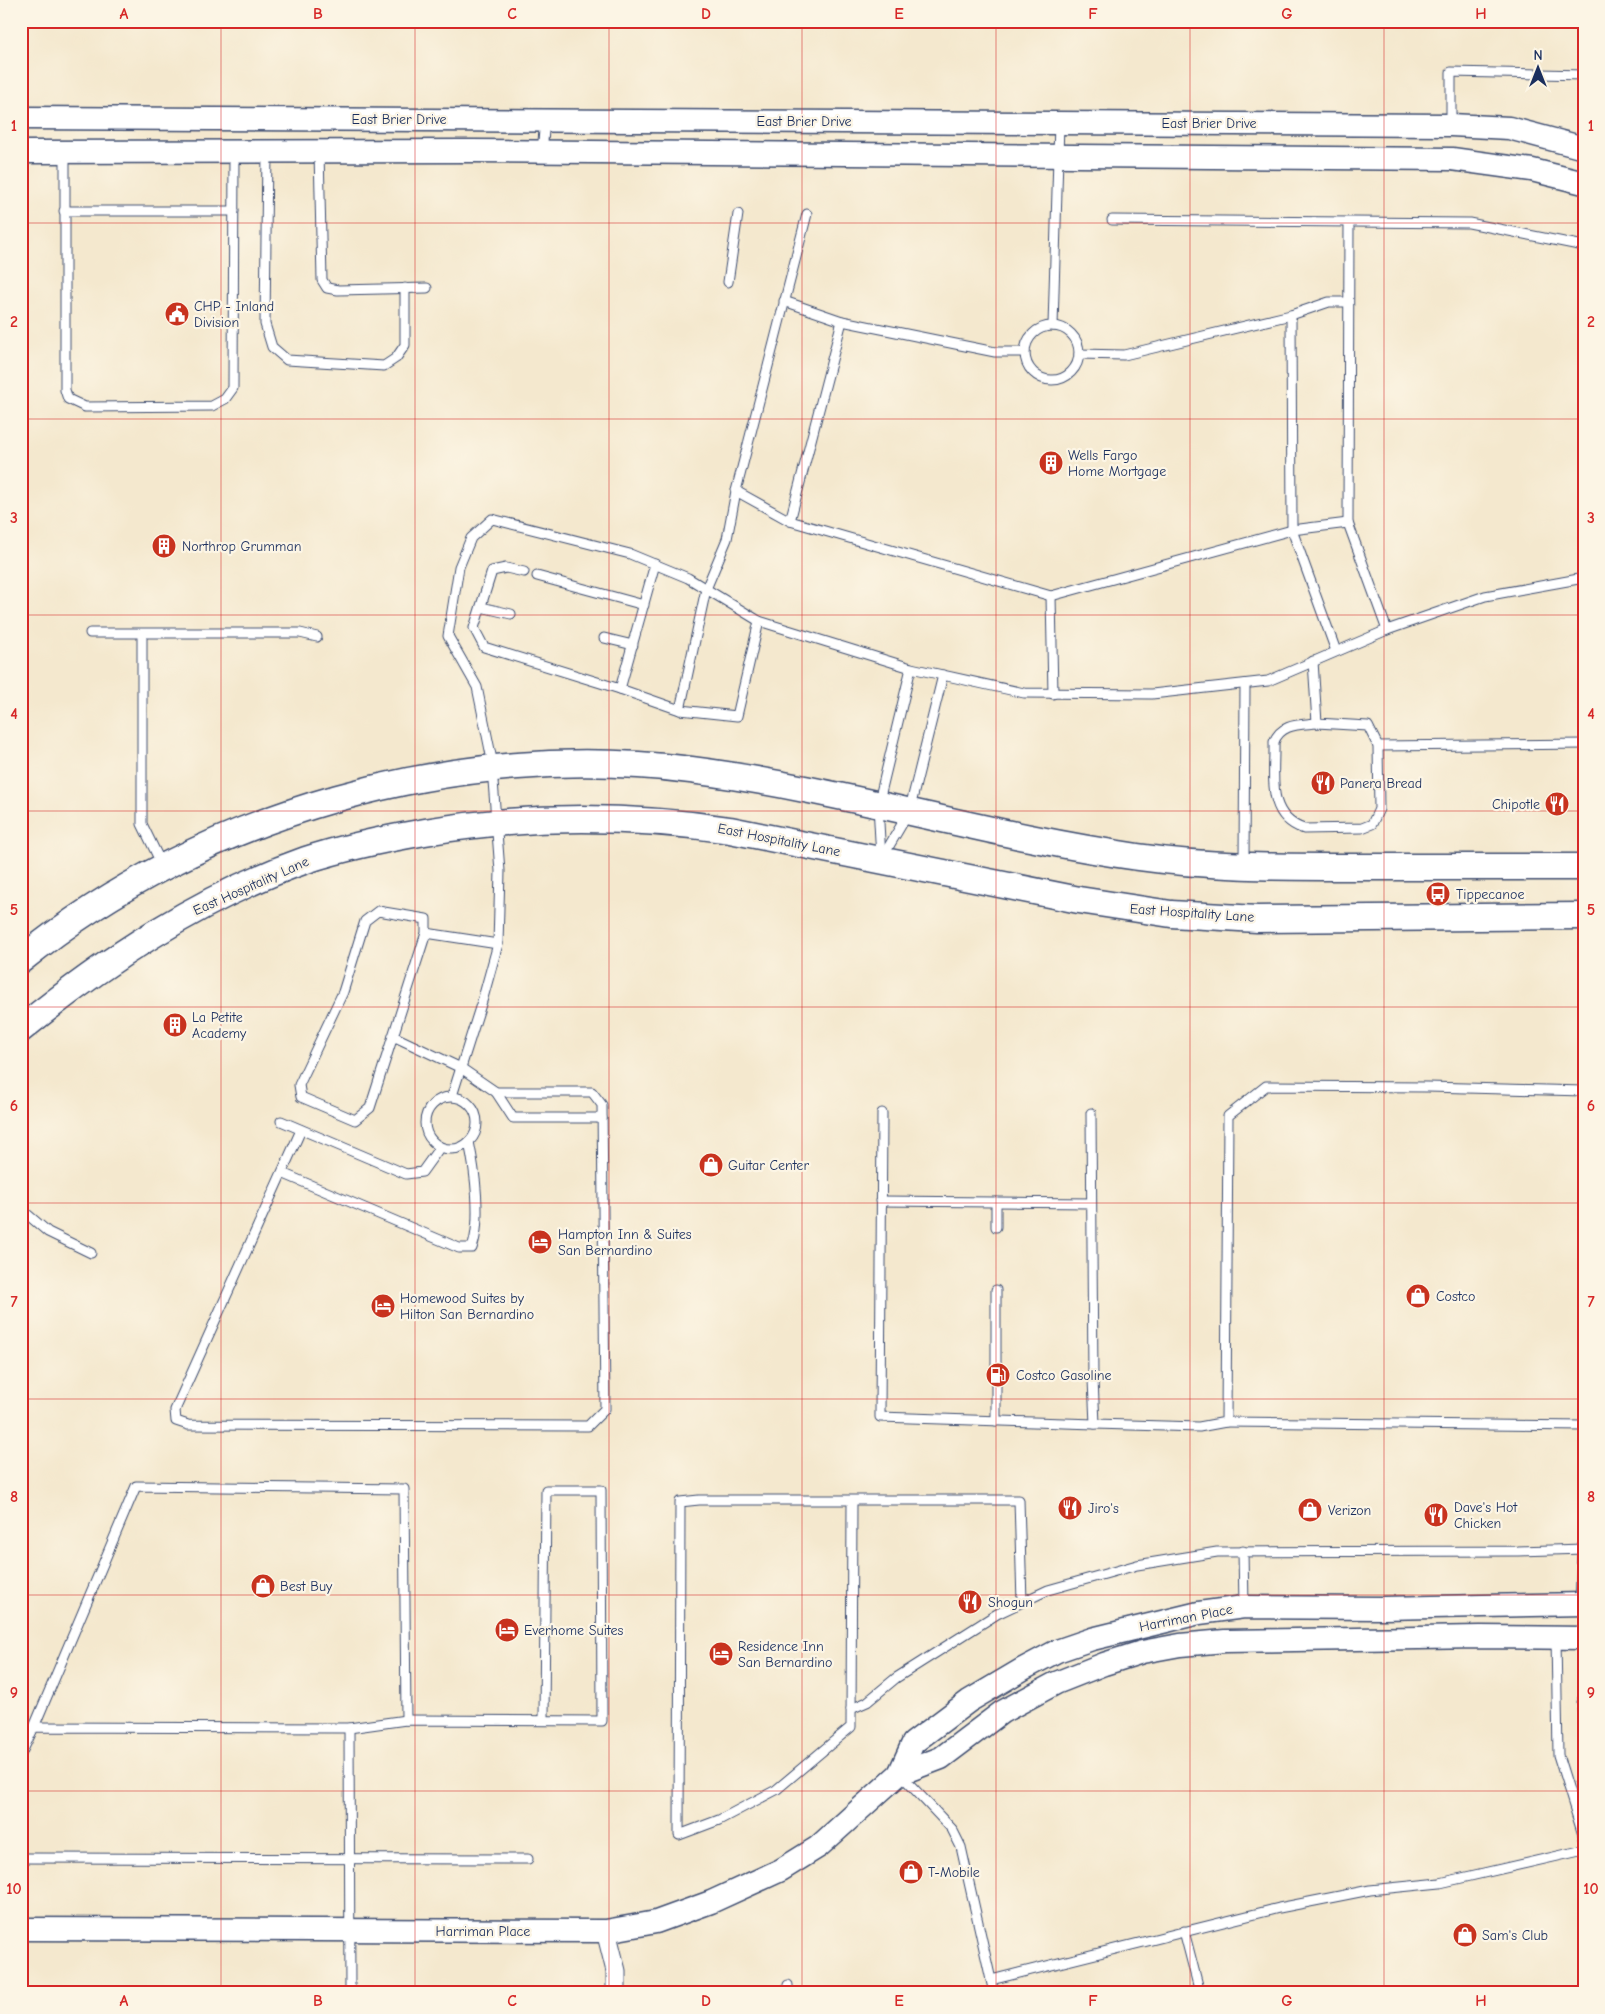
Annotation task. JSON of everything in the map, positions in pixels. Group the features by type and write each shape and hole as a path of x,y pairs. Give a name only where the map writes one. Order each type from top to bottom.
{"main road":[{"path":"21,960 75,920 163,868 224,839 295,811 364,791 436,776 492,768 560,764 629,764 682,769 750,779 1132,856 1181,863 1244,867 1584,867"},
{"name":"East Hospitality Lane","path":"21,1029 64,995 149,936 192,911 246,885 306,860 375,840 496,821 556,818 622,818 690,824 730,830 1079,900 1171,914 1257,919 1584,916"}],"street":[{"name":"East Brier Drive","path":"21,118 1451,125 1508,128 1584,148"},
{"path":"21,152 542,152 1452,159 1532,170 1584,183"},
{"name":"Harriman Place","path":"899,1774 913,1743 969,1701 1057,1651 1092,1639 1154,1623 1199,1613 1244,1607 1383,1608 1582,1604"},
{"name":"Harriman Place","path":"21,1929 606,1931 656,1922 711,1902 781,1870 818,1847 899,1774 941,1758 1002,1712 1056,1684 1104,1664 1142,1652 1180,1645 1224,1641 1480,1637 1584,1638"},
{"path":"606,1931 616,1971 616,1993"}],"lane":[{"path":"1451,125 1451,72 1584,74"},
{"path":"542,152 545,120"},
{"path":"1053,326 1059,122"},
{"path":"65,152 65,390 68,399 85,407 212,406 224,399 232,388 234,152"},
{"path":"267,152 265,324 272,347 287,360 384,366 396,358 406,345 405,288"},
{"path":"319,152 322,280 327,288 338,290 427,288"},
{"path":"64,211 234,216"},
{"path":"728,282 738,214"},
{"path":"680,710 706,589 727,539 736,491 807,214"},
{"path":"1112,220 1349,224 1469,223 1584,246"},
{"path":"1349,224 1348,523 1387,630"},
{"path":"784,301 842,321 995,352 1025,352"},
{"path":"1079,354 1124,355 1291,314 1330,302 1348,302"},
{"path":"1291,314 1292,530 1336,651"},
{"path":"790,521 842,321"},
{"path":"1053,326 1063,328 1072,334 1079,354 1076,364 1070,372 1062,378 1051,380 1041,378 1032,372 1025,352 1027,342 1033,334 1042,328 1053,326"},
{"path":"736,491 790,521 1051,596 1292,530 1348,523"},
{"path":"452,1096 498,944 500,871 492,768 477,687 448,636 459,567 470,538 492,519 630,554 688,578 758,621 911,668 1024,693 1152,694 1268,681 1387,630 1485,596 1584,578"},
{"path":"620,689 655,564"},
{"path":"524,572 506,568 492,571 474,628 484,647 620,689 680,710 737,716 758,621"},
{"path":"537,576 644,605"},
{"path":"1051,596 1053,694"},
{"path":"481,607 511,614"},
{"path":"90,633 300,633 317,637"},
{"path":"142,634 142,824 163,868"},
{"path":"604,638 633,645"},
{"path":"1313,661 1317,723"},
{"path":"881,860 878,805 911,668"},
{"path":"881,860 909,812 943,675"},
{"path":"1244,867 1245,684"},
{"path":"1317,723 1368,726 1378,746 1379,809 1372,824 1362,828 1304,829 1298,827 1283,815 1278,808 1275,800 1274,742 1276,736 1289,726 1317,723"},
{"path":"1378,746 1584,744"},
{"path":"378,912 426,919 426,933 370,1108 355,1120 301,1097 299,1085 343,992 365,920 378,912"},
{"path":"426,933 498,944"},
{"path":"393,1036 461,1068 496,1092 513,1118 602,1118"},
{"path":"1226,1422 1228,1116 1266,1086 1428,1087 1584,1091"},
{"path":"301,1130 175,1410 176,1421 188,1424 588,1426 605,1409 602,1106 592,1092 496,1092"},
{"path":"452,1096 462,1099 470,1105 476,1114 477,1124 475,1134 469,1142 460,1147 450,1149 440,1147 431,1141 426,1132 425,1117 433,1104 441,1098 452,1096"},
{"path":"882,1114 880,1418 1199,1427 1226,1422 1584,1426"},
{"path":"1091,1114 1095,1424"},
{"path":"281,1121 406,1174 422,1172 440,1147"},
{"path":"282,1173 459,1248 472,1248 477,1235 474,1166 469,1142"},
{"path":"881,1201 1091,1203"},
{"path":"996,1202 996,1227"},
{"path":"21,1209 48,1232 91,1253"},
{"path":"996,1290 996,1421"},
{"path":"21,1754 136,1486 404,1489 406,1720"},
{"path":"34,1727 349,1728 406,1720 602,1721 601,1490 546,1490 544,1720"},
{"path":"852,1501 851,1727 776,1790 720,1820 679,1835 680,1502 699,1500 1019,1500 1022,1602"},
{"path":"1582,1604 1584,1506"},
{"path":"851,1709 867,1702 896,1678 997,1614 1048,1590 1137,1565 1202,1553 1243,1551 1518,1551 1583,1549"},
{"path":"1243,1551 1244,1607"},
{"path":"1556,1638 1558,1754 1584,1838"},
{"path":"1584,1695 1582,1702 1584,1716"},
{"path":"349,1728 350,1993"},
{"path":"899,1774 952,1828 961,1848 994,1993"},
{"path":"991,1980 1287,1907 1370,1890 1440,1882 1584,1850"},
{"path":"21,1858 528,1859"},
{"path":"1184,1931 1200,1993"}],"place":[{"name":"CHP - Inland Division","path":"177,314"},
{"name":"Wells Fargo Home Mortgage","path":"1051,463"},
{"name":"Northrop Grumman","path":"164,546"},
{"name":"Panera Bread","path":"1323,783"},
{"name":"Chipotle","path":"1557,804"},
{"name":"Tippecanoe","path":"1438,894"},
{"name":"La Petite Academy","path":"175,1025"},
{"name":"Guitar Center","path":"711,1165"},
{"name":"Hampton Inn & Suites San Bernardino","path":"540,1242"},
{"name":"Costco","path":"1418,1296"},
{"name":"Homewood Suites by Hilton San Bernardino","path":"383,1306"},
{"name":"Costco Gasoline","path":"998,1375"},
{"name":"Jiro's","path":"1070,1508"},
{"name":"Verizon","path":"1310,1510"},
{"name":"Dave's Hot Chicken","path":"1436,1515"},
{"name":"Best Buy","path":"263,1586"},
{"name":"Shogun","path":"970,1602"},
{"name":"Everhome Suites","path":"507,1630"},
{"name":"Residence Inn San Bernardino","path":"721,1654"},
{"name":"T-Mobile","path":"911,1872"},
{"name":"Sam's Club","path":"1465,1935"}]}
